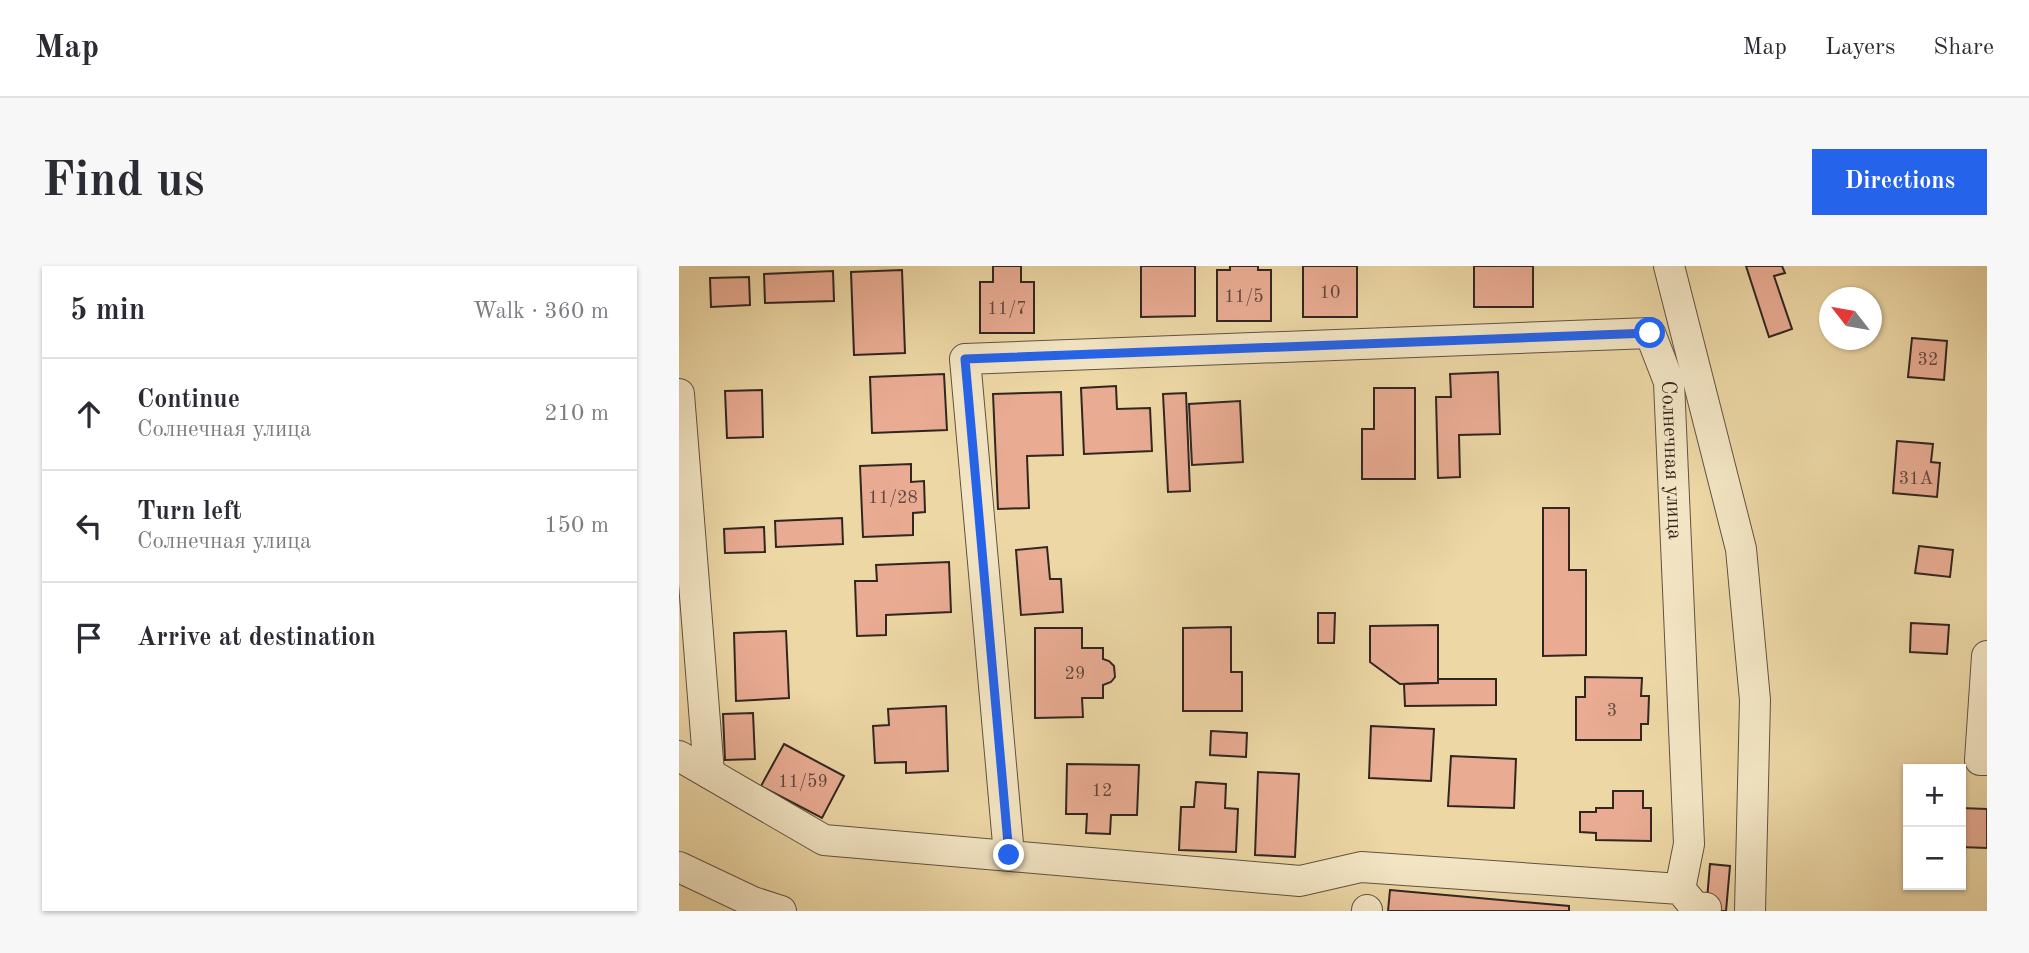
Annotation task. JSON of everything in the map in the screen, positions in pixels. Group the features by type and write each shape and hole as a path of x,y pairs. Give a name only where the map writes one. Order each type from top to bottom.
{"street":[{"path":"679,756 824,840 1300,881 1361,867 1680,889 1695,907 1730,910 1755,700 1741,549 1669,266"},
{"name":"Солнечная улица","path":"1009,855 965,359 1650,333 1669,382 1689,844 1680,889"},
{"path":"679,394 709,774"},
{"path":"1987,656 1980,760 1987,761"},
{"path":"679,867 753,902 781,911"}],"building":[{"path":"993,266 1021,266 1021,282 1034,282 1034,333 980,333 980,282 993,282"},
{"path":"1141,266 1195,266 1195,316 1141,317"},
{"path":"1230,266 1258,266 1258,270 1271,270 1271,321 1217,321 1217,270 1230,270"},
{"path":"1303,266 1357,266 1357,317 1303,317"},
{"path":"1474,266 1533,266 1533,307 1474,307"},
{"path":"1746,266 1782,266 1785,273 1774,276 1792,329 1769,337"},
{"path":"902,270 905,353 854,355 851,272"},
{"path":"833,271 834,301 765,303 764,274"},
{"path":"749,277 750,305 711,307 710,278"},
{"path":"1912,338 1947,341 1944,380 1908,377"},
{"path":"1498,372 1500,434 1459,435 1460,477 1438,478 1436,397 1451,397 1450,374"},
{"path":"944,374 947,430 872,433 870,377"},
{"path":"1116,386 1117,409 1150,408 1152,451 1084,454 1081,388"},
{"path":"1374,388 1415,388 1415,479 1362,479 1362,429 1374,429"},
{"path":"762,390 763,437 727,438 725,391"},
{"path":"1061,392 1063,455 1027,456 1029,508 998,509 993,394"},
{"path":"1186,393 1190,491 1168,492 1163,394"},
{"path":"1240,401 1243,462 1192,465 1189,404"},
{"path":"1897,441 1933,444 1931,462 1940,463 1937,497 1893,493"},
{"path":"911,464 911,482 924,481 925,512 913,513 913,535 863,537 860,466"},
{"path":"1543,508 1569,508 1569,570 1586,570 1586,655 1543,656"},
{"path":"842,518 843,544 776,547 775,521"},
{"path":"764,527 765,552 725,553 724,529"},
{"path":"1919,546 1953,550 1950,577 1915,573"},
{"path":"1047,547 1050,579 1061,579 1063,612 1021,615 1016,550"},
{"path":"949,562 951,612 886,615 886,635 857,636 855,581 877,581 876,565"},
{"path":"1318,613 1335,613 1334,643 1318,643"},
{"path":"1911,623 1949,625 1947,654 1910,652"},
{"path":"1438,625 1438,683 1400,684 1370,662 1370,626"},
{"path":"1231,627 1231,672 1242,672 1242,711 1183,711 1183,628"},
{"path":"1035,628 1082,628 1082,648 1103,648 1103,659 1114,666 1115,677 1103,685 1103,698 1082,698 1083,717 1035,718"},
{"path":"786,631 789,698 736,701 734,633"},
{"path":"1585,677 1642,678 1641,696 1649,696 1648,724 1641,724 1641,740 1576,740 1576,697 1585,697"},
{"path":"1438,679 1496,679 1496,705 1405,706 1404,684 1438,683"},
{"path":"946,706 948,771 906,773 906,762 875,763 873,726 889,725 888,709"},
{"path":"753,713 755,759 725,760 723,714"},
{"path":"1371,726 1434,729 1431,781 1369,778"},
{"path":"1211,731 1247,733 1246,757 1210,755"},
{"path":"784,744 844,776 822,818 761,786"},
{"path":"1451,756 1516,759 1514,808 1448,806"},
{"path":"1067,764 1139,765 1137,815 1111,815 1110,834 1086,833 1087,814 1066,814"},
{"path":"1258,772 1299,774 1295,857 1255,855"},
{"path":"1196,782 1226,784 1225,808 1238,809 1236,852 1179,850 1181,807 1194,807"},
{"path":"1613,791 1643,791 1643,808 1651,808 1651,841 1596,840 1596,833 1580,832 1580,812 1613,808"},
{"path":"1966,808 1987,809 1987,848 1966,847"},
{"path":"1710,864 1730,866 1726,911 1706,911"},
{"path":"1390,890 1569,906 1569,911 1388,911"}],"route":[{"path":"1009,855 965,359 1650,333"}]}
